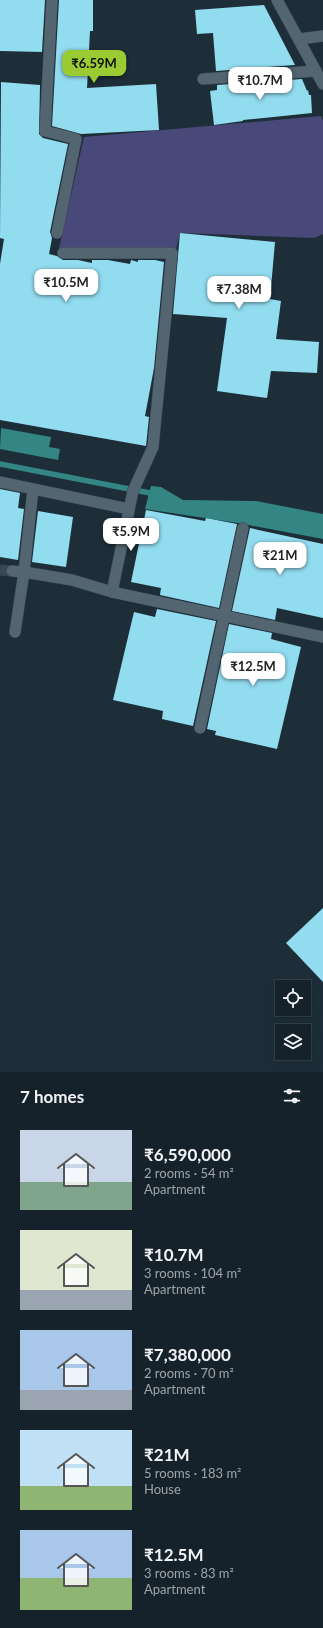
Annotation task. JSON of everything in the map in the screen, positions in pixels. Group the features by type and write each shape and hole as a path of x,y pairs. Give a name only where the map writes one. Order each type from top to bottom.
{"street":[{"path":"52,0 45,132 76,139 57,233"},
{"path":"277,0 323,84"},
{"path":"299,39 323,36"},
{"path":"203,79 316,71"},
{"path":"63,253 172,254 153,447 133,491 112,592"},
{"path":"0,482 129,509"},
{"path":"15,632 24,572 33,489"},
{"path":"200,728 243,528"},
{"path":"12,571 72,580 112,592 323,637"}],"shaded area":[{"path":"321,116 323,120 323,234 314,238 180,233 176,249 80,251 59,248 84,137"},
{"path":"1,428 51,437 49,447 60,449 58,460 0,449"},
{"path":"151,486 161,487 183,500 256,501 323,514 323,539 238,523 145,509"}],"building":[{"path":"0,0 45,0 42,52 0,51"},
{"path":"59,0 93,0 93,31 90,31 87,88 156,84 159,130 81,134 52,126"},
{"path":"264,5 295,65 216,71 213,33 197,34 195,10"},
{"path":"302,79 309,95 311,95 312,113 243,120 214,125 210,91 217,90 217,85"},
{"path":"1,82 40,85 39,134 43,138 68,144 50,232 52,238 49,254 57,256 63,260 78,260 92,263 92,260 108,260 130,264 131,260 138,262 138,260 155,260 164,262 154,368 145,416 149,417 146,446 0,420 0,264 4,239 0,238"},
{"path":"180,233 275,242 270,299 281,301 276,339 319,342 317,373 271,371 267,398 217,391 227,318 173,314"},
{"path":"0,489 20,493 18,508 24,509 18,560 0,557"},
{"path":"146,510 205,521 206,518 237,524 219,608 160,595 161,588 131,582"},
{"path":"38,511 73,517 66,567 32,562"},
{"path":"250,528 323,544 323,618 277,608 275,620 232,611"},
{"path":"157,609 216,621 193,726 162,719 163,711 113,700 134,612 155,617"},
{"path":"229,624 272,633 271,639 301,647 277,749 215,735 216,731 207,729"},
{"path":"323,908 323,982 286,943"}],"waterway":[{"path":"0,464 150,493 152,498"}],"tunnel":[{"path":"0,570 12,571"}]}
